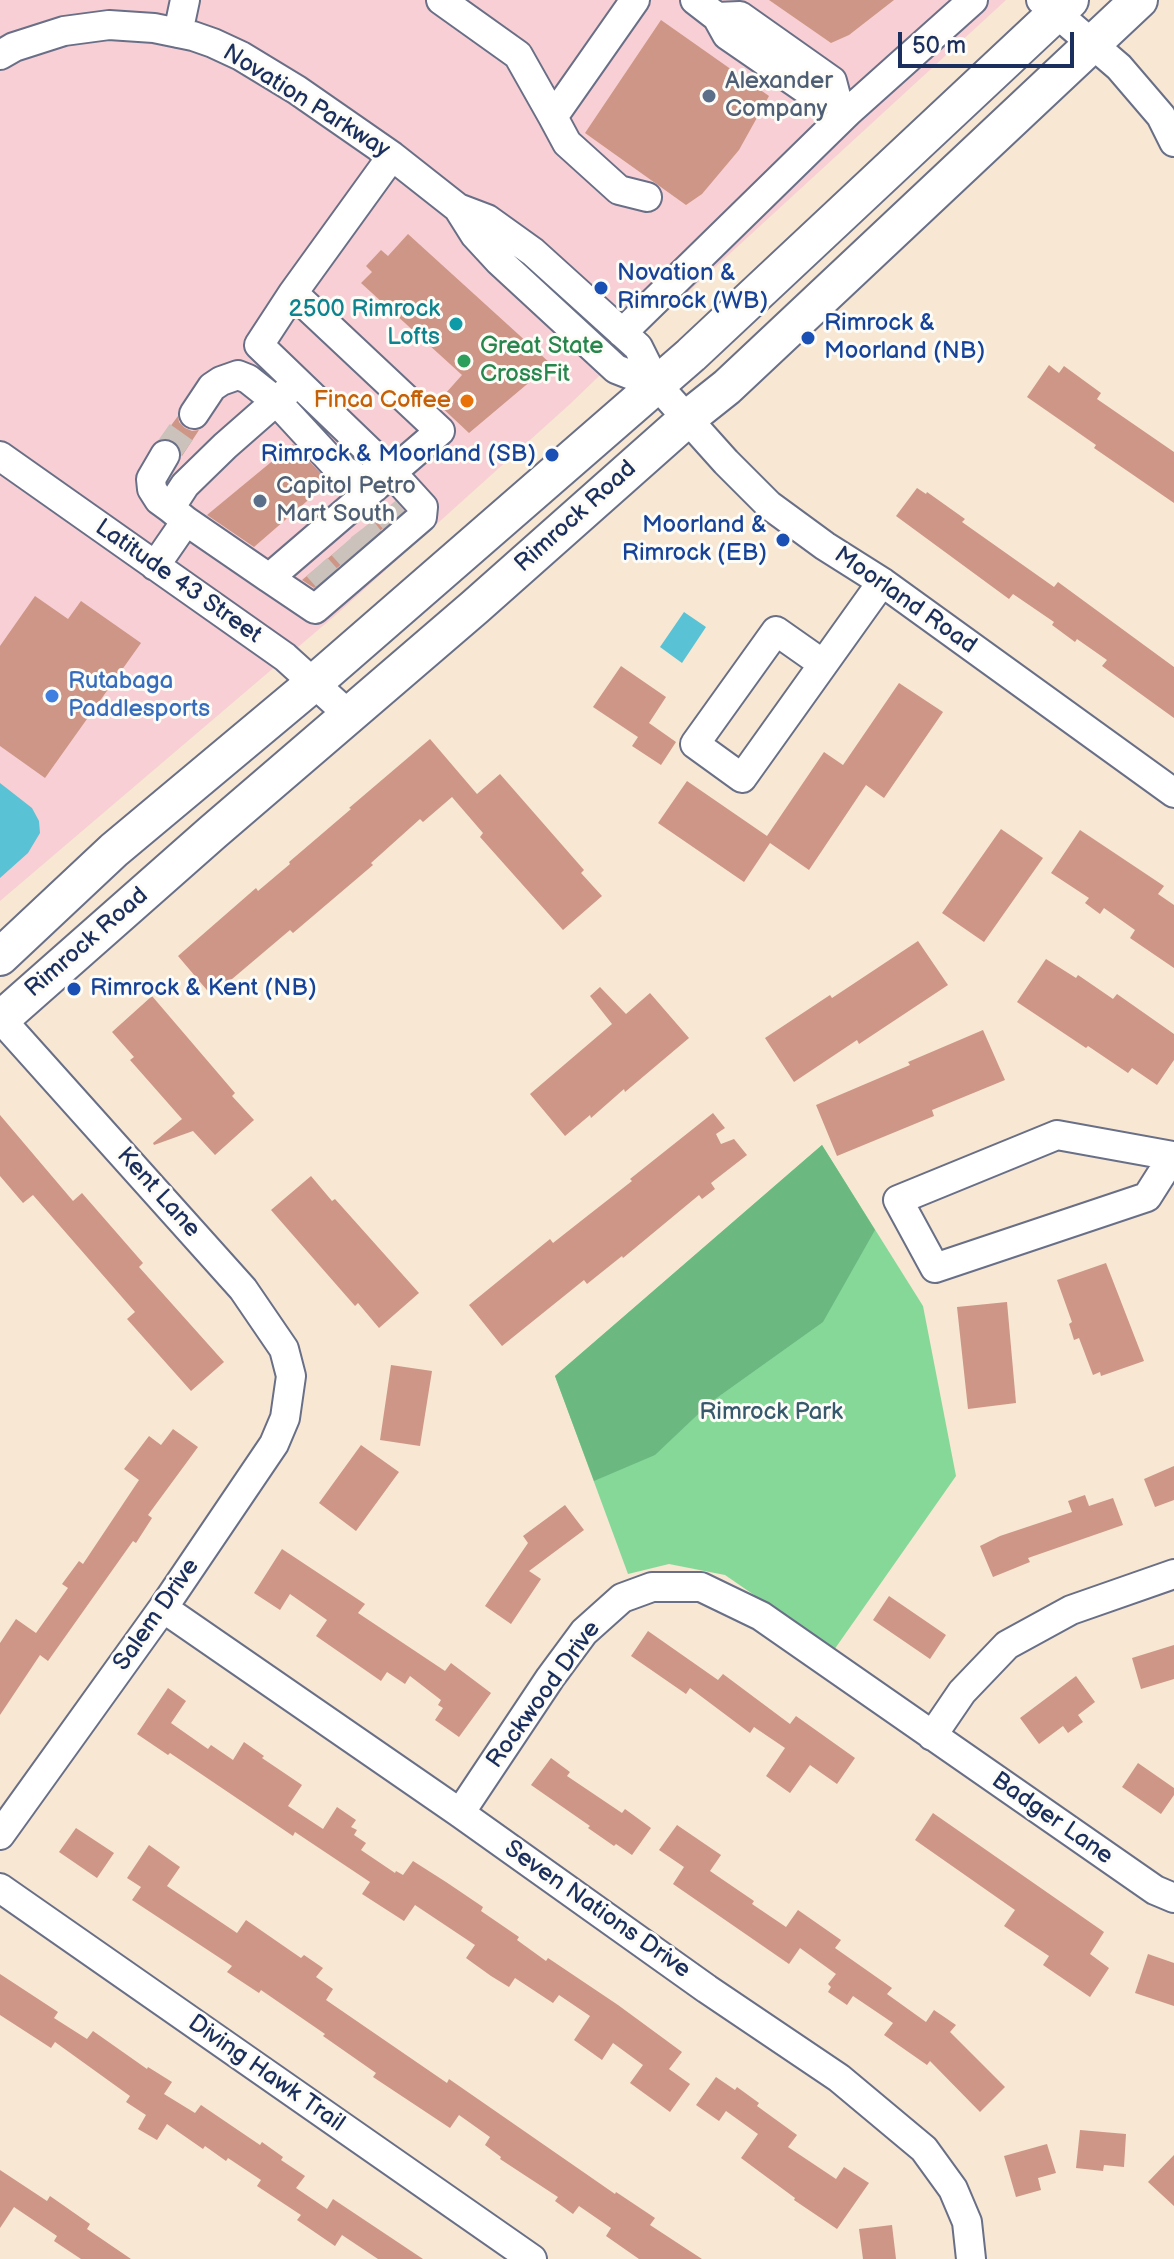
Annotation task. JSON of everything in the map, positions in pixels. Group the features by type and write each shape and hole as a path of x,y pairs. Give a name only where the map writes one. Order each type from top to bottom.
{"main road":[{"name":"Rimrock Road","path":"0,1019 727,387 1139,0"},
{"name":"Rimrock Road","path":"0,957 114,850 315,682 657,385 1056,4"}],"street":[{"path":"178,33 185,0"},
{"path":"441,0 518,55 567,143 619,190 647,197"},
{"path":"553,117 635,0"},
{"path":"622,333 843,105 973,0"},
{"path":"1056,4 1092,44 1119,67 1161,116 1174,142"},
{"path":"706,8 740,16 832,81 843,105"},
{"name":"Novation Parkway","path":"0,55 32,41 80,28 109,25 200,38 241,56 297,90 392,156 458,208 487,219 533,252 638,347 657,385"},
{"path":"388,504 298,383 259,345 392,156"},
{"name":"Novation Parkway","path":"458,208 475,235 499,261 616,369 657,385"},
{"path":"269,578 322,574 357,544 440,431 293,293"},
{"path":"194,414 212,387 221,381 238,375 248,379 277,402 336,466 388,504"},
{"path":"155,566 180,505 225,446 298,383"},
{"name":"Moorland Road","path":"657,385 769,505 882,582 1174,793"},
{"path":"165,455 151,479 152,489 159,500 180,505 269,578 315,609 322,574 357,544 388,504"},
{"name":"Latitude 43 Street","path":"0,456 285,657 349,715"},
{"path":"823,664 776,631 695,744 742,778 882,582"},
{"name":"Kent Lane","path":"0,1019 243,1289 284,1349 291,1382"},
{"path":"1057,1135 1174,1156 1147,1197 935,1268 898,1200 1057,1135"},
{"name":"Salem Drive","path":"0,1835 163,1608 274,1444 285,1418 291,1382"},
{"path":"932,1736 962,1692 1007,1645 1071,1610 1174,1574"},
{"name":"Rockwood Drive","path":"460,1813 584,1632 622,1598 652,1587 701,1587 761,1616 932,1736"},
{"name":"Seven Nations Drive","path":"163,1608 839,2078 924,2149 953,2189 967,2222 971,2259"},
{"name":"Badger Lane","path":"932,1736 1155,1890 1174,1898"},
{"name":"Diving Hawk Trail","path":"0,1888 532,2259"}],"shaded area":[{"path":"0,0 1006,0 570,404 338,613 0,901"}],"green space":[{"name":"Rimrock Park","path":"822,1145 923,1306 956,1476 834,1650 725,1575 669,1564 628,1574 555,1376"},
{"path":"822,1145 875,1230 823,1322 711,1402 655,1455 594,1481 555,1376"}],"water":[{"path":"684,612 706,627 682,663 660,647"},
{"path":"0,783 32,808 39,821 40,833 28,853 0,878"}],"building":[{"path":"769,0 894,0 849,35 831,43"},
{"path":"661,20 769,96 739,150 702,194 686,205 585,133"},
{"name":"2500 Rimrock Lofts","path":"408,234 551,364 469,433 437,403 462,375 361,283 372,272 366,266 381,250 388,256"},
{"path":"1049,365 1059,373 1064,366 1101,393 1097,399 1174,452 1174,503 1027,397"},
{"path":"178,416 185,428 199,430 182,456 180,447 174,441 161,439"},
{"path":"293,444 329,482 254,547 207,515"},
{"path":"917,488 965,519 962,522 1054,587 1058,582 1174,667 1174,718 1102,666 1107,660 1077,639 1075,642 1052,625 1054,622 1013,594 1009,599 896,516"},
{"path":"395,502 403,511 314,588 302,580"},
{"name":"Rutabaga Paddlesports","path":"35,596 68,619 81,601 141,643 45,778 0,746 0,646"},
{"path":"621,666 666,697 649,723 676,742 661,765 632,746 638,737 593,707"},
{"path":"899,683 943,712 884,798 866,785 809,870 770,843 744,882 658,823 687,781 767,836 824,752 843,765"},
{"path":"430,739 477,794 500,774 584,870 581,873 602,896 563,930 480,837 483,833 452,797 423,822 420,819 371,863 373,865 212,996 178,956 256,888 258,891 290,864 349,808"},
{"path":"1001,829 1043,858 984,942 942,913"},
{"path":"1080,830 1164,886 1158,894 1174,905 1174,968 1130,938 1135,930 1104,908 1100,914 1085,903 1089,898 1051,873"},
{"path":"918,941 948,985 859,1044 857,1040 794,1082 765,1038"},
{"path":"1046,959 1076,978 1078,975 1113,999 1117,994 1174,1034 1174,1060 1157,1085 1132,1068 1128,1073 1017,1002"},
{"path":"600,987 626,1014 650,993 689,1038 625,1092 624,1089 565,1136 530,1094 612,1024 590,996"},
{"path":"152,996 235,1093 232,1096 254,1120 215,1155 193,1131 153,1143 182,1119 130,1060 134,1057 112,1032"},
{"path":"983,1030 1005,1080 932,1110 934,1116 837,1156 816,1105"},
{"path":"713,1113 725,1128 716,1134 721,1144 734,1139 747,1155 711,1183 715,1189 702,1199 699,1195 623,1258 587,1284 584,1280 502,1346 469,1305 550,1239 553,1243 632,1181 630,1179"},
{"path":"0,1115 73,1201 82,1193 143,1263 139,1267 224,1362 191,1391 127,1319 135,1312 33,1195 23,1203 0,1176"},
{"path":"311,1176 419,1293 379,1328 358,1303 355,1306 271,1210"},
{"path":"1106,1263 1144,1361 1101,1376 1100,1372 1093,1375 1079,1338 1074,1340 1069,1324 1072,1322 1057,1280"},
{"path":"1007,1302 1016,1403 968,1409 957,1307"},
{"path":"391,1365 432,1371 420,1446 380,1440"},
{"path":"173,1429 198,1447 148,1515 152,1518 136,1543 133,1541 48,1661 40,1655 0,1715 0,1643 16,1619 36,1633 68,1588 62,1584 79,1561 83,1564 139,1480 124,1469 149,1436 161,1445"},
{"path":"361,1445 399,1472 356,1531 319,1503"},
{"path":"1174,1466 1174,1500 1155,1507 1144,1479"},
{"path":"1085,1495 1089,1506 1113,1498 1123,1525 1028,1558 1030,1562 993,1577 980,1546 1000,1536 1072,1512 1068,1501"},
{"path":"565,1505 584,1530 529,1571 541,1579 511,1624 485,1606 528,1543 523,1536"},
{"path":"282,1549 365,1604 358,1613 445,1671 451,1663 491,1693 459,1737 435,1720 443,1708 438,1705 441,1700 410,1676 405,1684 387,1672 381,1681 316,1636 327,1620 290,1594 280,1610 254,1593"},
{"path":"889,1596 946,1635 930,1659 873,1620"},
{"path":"648,1631 718,1680 723,1674 790,1724 796,1716 855,1758 837,1784 810,1765 790,1793 766,1776 785,1748 754,1727 750,1733 690,1688 686,1694 631,1656"},
{"path":"1174,1645 1174,1679 1141,1689 1132,1658"},
{"path":"1076,1676 1095,1702 1078,1715 1083,1722 1068,1733 1063,1726 1039,1744 1020,1718"},
{"path":"168,1688 186,1701 171,1723 208,1749 211,1745 233,1760 244,1742 302,1785 288,1806 323,1829 337,1807 356,1820 351,1827 357,1830 354,1835 366,1843 361,1850 403,1875 413,1861 483,1907 481,1911 519,1937 517,1940 546,1961 548,1958 682,2052 669,2069 690,2084 670,2112 630,2083 643,2065 613,2043 602,2060 574,2040 590,2016 559,1995 553,2003 515,1978 509,1987 491,1976 466,1958 475,1945 415,1905 404,1921 362,1894 370,1882 295,1832 293,1836 137,1734"},
{"path":"551,1758 570,1772 567,1776 622,1813 625,1809 651,1828 632,1855 588,1828 590,1826 531,1785"},
{"path":"1138,1763 1174,1788 1174,1795 1161,1814 1122,1787"},
{"path":"933,1813 1104,1932 1090,1954 1109,1968 1090,1997 1043,1965 1049,1956 1004,1926 1015,1910 915,1840"},
{"path":"677,1825 721,1855 710,1871 754,1901 752,1904 786,1927 798,1910 841,1940 835,1948 892,1988 887,1994 926,2022 934,2010 956,2025 950,2032 1005,2087 980,2112 930,2061 927,2065 884,2035 893,2023 853,1996 847,2005 828,1992 831,1987 828,1984 836,1974 800,1948 789,1964 673,1884 684,1867 659,1850"},
{"path":"76,1828 114,1853 97,1878 59,1852"},
{"path":"149,1845 180,1867 167,1886 237,1933 246,1920 301,1958 304,1955 323,1968 316,1977 333,1989 326,2000 655,2218 650,2225 702,2259 639,2259 606,2236 611,2228 579,2206 573,2214 555,2201 558,2197 500,2159 485,2145 490,2137 459,2115 450,2128 373,2077 376,2073 323,2036 325,2034 261,1990 259,1993 227,1972 232,1966 132,1900 141,1887 127,1878"},
{"path":"1148,1954 1174,1963 1174,2006 1135,1993"},
{"path":"0,1974 58,2012 54,2018 87,2039 93,2031 147,2069 172,2082 164,2094 195,2113 201,2105 283,2157 281,2160 305,2176 296,2188 327,2209 333,2199 423,2259 378,2259 342,2235 335,2246 297,2220 301,2215 257,2186 261,2180 228,2158 226,2161 205,2146 203,2149 167,2124 157,2140 138,2129 146,2115 126,2102 130,2096 55,2042 51,2048 0,2015"},
{"path":"716,2077 735,2090 737,2087 797,2135 788,2147 836,2179 844,2167 869,2183 837,2229 741,2158 758,2134 726,2111 719,2121 696,2105"},
{"path":"1080,2130 1126,2134 1124,2167 1104,2165 1103,2171 1076,2168"},
{"path":"1047,2144 1056,2173 1038,2178 1041,2190 1016,2197 1004,2156"},
{"path":"1174,2155 1174,2206 1148,2182"},
{"path":"0,2170 47,2201 50,2196 90,2224 87,2229 131,2259 81,2259 54,2241 57,2236 14,2207 0,2228"},
{"path":"892,2225 896,2259 863,2259 859,2229"}],"tunnel":[{"path":"165,455 194,414"},
{"path":"385,510 401,528"},
{"path":"362,529 377,549"},
{"path":"342,546 359,565"},
{"path":"317,567 334,586"}],"place":[{"name":"Alexander Company","path":"709,96"},
{"name":"Novation & Rimrock (WB)","path":"601,288"},
{"name":"2500 Rimrock Lofts","path":"456,324"},
{"name":"Rimrock & Moorland (NB)","path":"808,338"},
{"name":"Great State CrossFit","path":"464,361"},
{"name":"Finca Coffee","path":"467,401"},
{"name":"Rimrock & Moorland (SB)","path":"552,455"},
{"name":"Capitol Petro Mart South","path":"260,501"},
{"name":"Moorland & Rimrock (EB)","path":"783,540"},
{"name":"Rutabaga Paddlesports","path":"52,696"},
{"name":"Rimrock & Kent (NB)","path":"74,989"}]}
